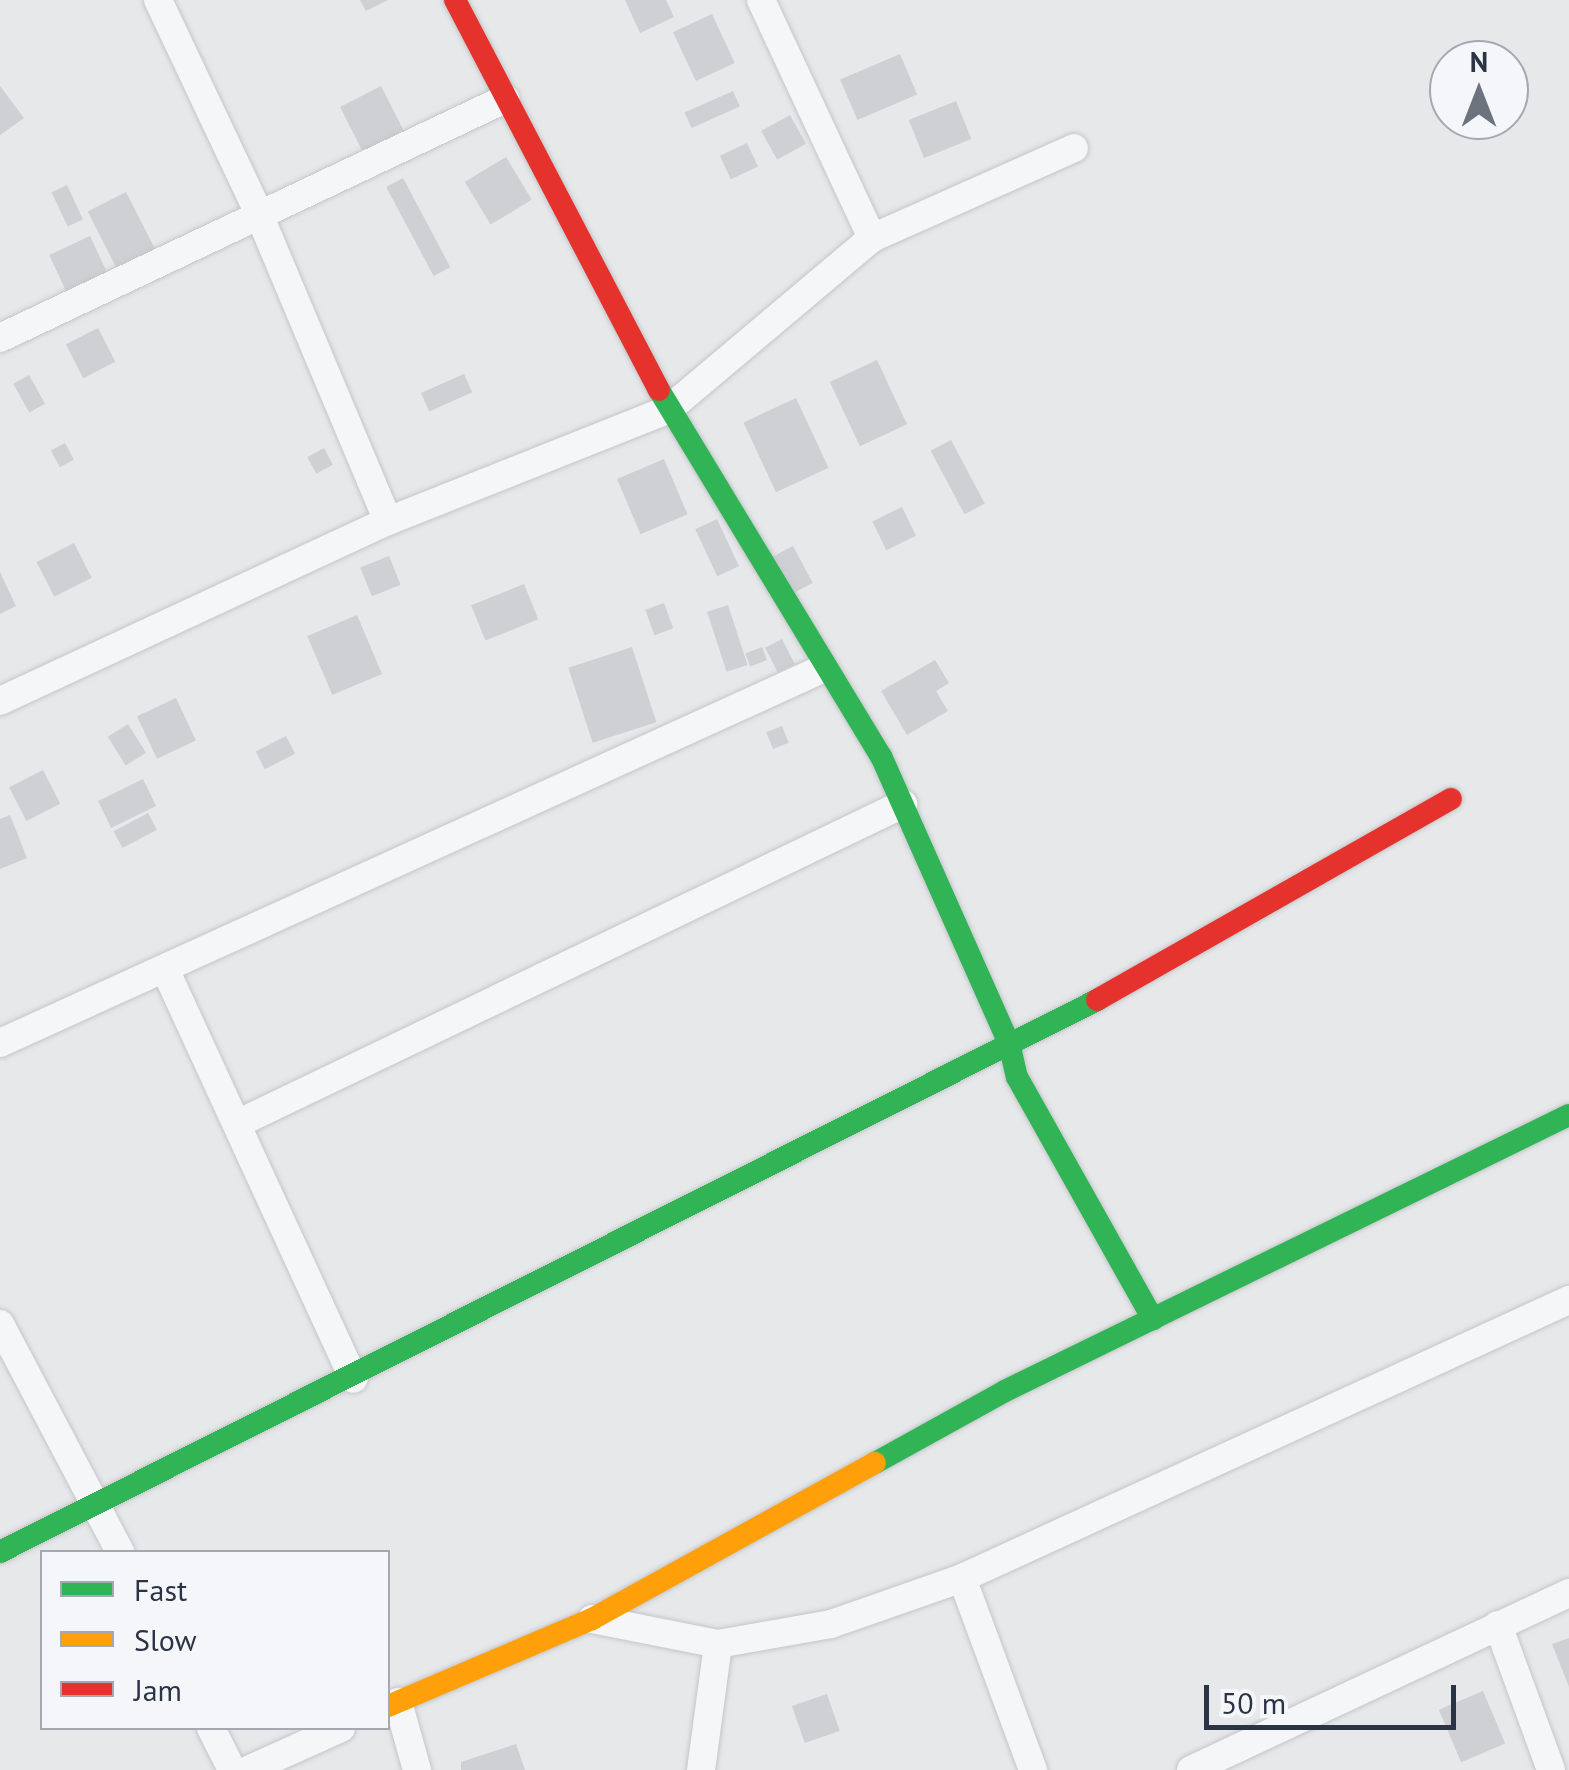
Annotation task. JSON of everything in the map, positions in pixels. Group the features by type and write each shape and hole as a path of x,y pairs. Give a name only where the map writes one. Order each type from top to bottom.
{"street":[{"path":"158,0 258,212 388,520"},
{"path":"454,0 668,409 822,668 881,756 1008,1043 1017,1078 1152,1318"},
{"path":"760,0 872,238"},
{"path":"0,338 258,212 505,99"},
{"path":"0,701 388,520 668,409 872,238 1074,148"},
{"path":"0,1043 822,668"},
{"path":"0,1552 354,1379 1008,1043 1070,1016 1452,799"},
{"path":"239,1124 903,804"},
{"path":"165,968 354,1379"},
{"path":"418,1770 393,1704 592,1618 1005,1391 1568,1119"},
{"path":"592,1618 718,1644 832,1624 962,1578 1569,1300"},
{"path":"0,1324 119,1550"},
{"path":"962,1578 1033,1770"},
{"path":"1208,1765 1569,1593"},
{"path":"1498,1625 1552,1770"},
{"path":"702,1770 718,1644"},
{"path":"211,1730 232,1770"},
{"path":"248,1770 337,1730"}],"building":[{"path":"360,0 388,0 366,11"},
{"path":"625,0 666,0 674,17 640,33"},
{"path":"712,14 735,63 696,81 673,32"},
{"path":"900,54 917,95 857,120 840,79"},
{"path":"0,86 24,118 0,135"},
{"path":"381,86 406,136 365,157 340,107"},
{"path":"733,91 740,107 691,128 685,113"},
{"path":"956,101 971,139 924,158 909,120"},
{"path":"790,115 806,144 777,160 761,131"},
{"path":"747,143 758,167 731,179 720,156"},
{"path":"506,157 532,200 491,225 465,182"},
{"path":"403,178 450,267 434,276 386,187"},
{"path":"67,185 83,219 68,227 52,192"},
{"path":"126,192 156,252 118,271 88,212"},
{"path":"90,236 109,277 68,296 49,255"},
{"path":"98,328 115,362 83,378 66,344"},
{"path":"877,360 907,424 860,446 830,382"},
{"path":"464,374 472,392 429,411 421,393"},
{"path":"29,375 45,404 29,413 13,384"},
{"path":"796,398 829,468 776,492 743,423"},
{"path":"951,440 985,504 964,514 931,451"},
{"path":"65,443 74,460 60,467 51,451"},
{"path":"324,448 333,465 316,474 307,457"},
{"path":"664,459 687,514 640,534 617,479"},
{"path":"902,507 916,536 886,550 872,521"},
{"path":"717,519 739,566 717,576 695,529"},
{"path":"74,543 92,578 54,597 37,562"},
{"path":"793,546 813,583 792,594 772,557"},
{"path":"389,556 401,585 372,596 360,568"},
{"path":"0,572 16,606 0,614"},
{"path":"524,584 538,619 485,641 471,605"},
{"path":"664,603 673,628 654,635 645,610"},
{"path":"728,605 747,665 727,672 707,612"},
{"path":"357,615 382,674 332,695 307,636"},
{"path":"782,639 795,664 778,673 765,648"},
{"path":"632,647 656,722 593,743 568,668"},
{"path":"762,647 767,660 750,667 745,653"},
{"path":"935,660 949,683 936,691 948,711 907,735 881,691"},
{"path":"176,698 196,741 157,759 137,716"},
{"path":"128,724 146,753 126,766 108,737"},
{"path":"782,726 789,743 773,749 766,732"},
{"path":"286,736 295,754 265,769 256,751"},
{"path":"43,770 60,804 26,821 9,787"},
{"path":"143,779 156,806 111,828 98,801"},
{"path":"148,813 157,830 122,848 114,831"},
{"path":"10,815 27,858 0,869 0,819"},
{"path":"1569,1638 1569,1687 1552,1644"},
{"path":"1483,1691 1505,1743 1461,1762 1439,1710"},
{"path":"827,1694 840,1731 805,1743 792,1706"},
{"path":"516,1744 525,1770 461,1770 461,1762"}],"traffic: fast":[{"path":"659,390 881,756 1009,1043 1017,1077 1153,1319"},
{"path":"0,1552 1097,1000"},
{"path":"875,1463 1005,1391 1569,1115"}],"traffic: slow":[{"path":"390,1705 592,1619 875,1463"}],"traffic: jam":[{"path":"455,0 659,390"},
{"path":"1097,1000 1451,799"}]}
